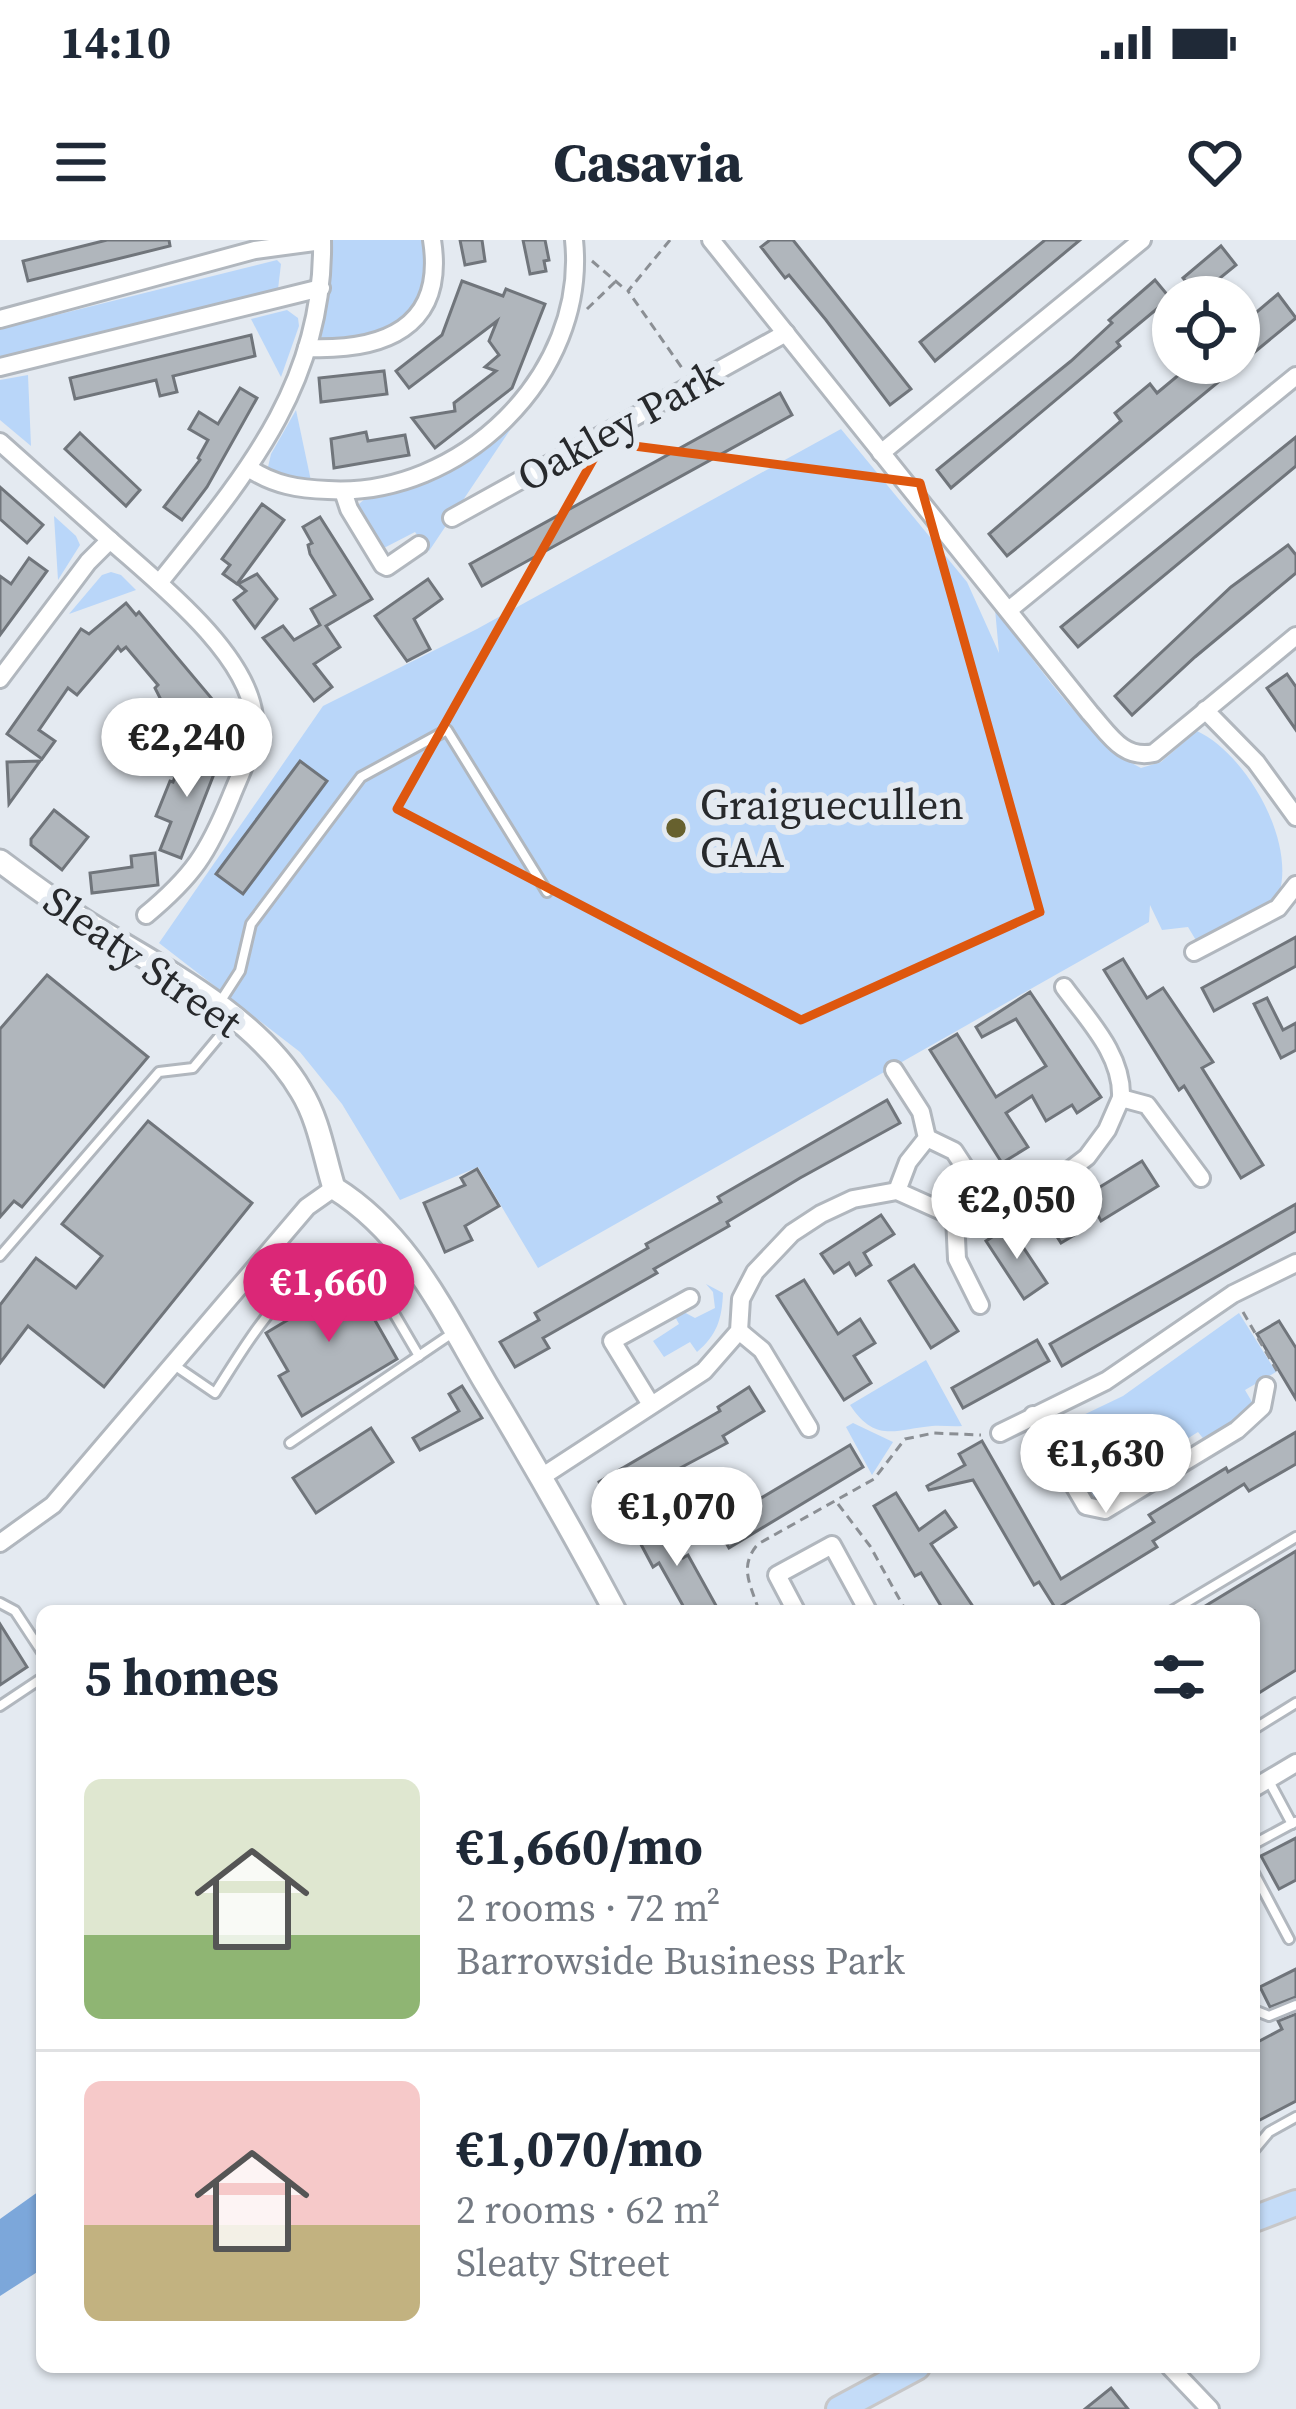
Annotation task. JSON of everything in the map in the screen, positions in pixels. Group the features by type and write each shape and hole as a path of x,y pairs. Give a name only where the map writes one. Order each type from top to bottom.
{"main road":[{"path":"1260,2217 1296,2203"},
{"path":"839,2409 906,2373"}],"street":[{"path":"0,320 255,250 322,240 321,288 307,348 279,419 250,470 159,583"},
{"path":"307,348 383,341 415,319 435,266 432,240"},
{"path":"711,240 1124,751 1137,757 1154,753 1296,636"},
{"path":"880,453 1142,240"},
{"path":"250,470 269,482 343,491 411,479 469,452 496,429 540,376 566,315 575,244"},
{"path":"0,367 321,288"},
{"name":"Oakley Park","path":"452,518 786,333"},
{"path":"1010,609 1296,376"},
{"path":"0,442 159,583 246,683 254,719 250,747 212,843 186,882 146,915"},
{"path":"343,491 383,565 387,567 419,545"},
{"path":"0,679 110,540"},
{"path":"1204,710 1256,761 1296,817"},
{"name":"Sleaty Street","path":"0,861 226,1012 298,1086 310,1107 334,1188"},
{"path":"1194,952 1279,908 1296,885"},
{"path":"544,1476 704,1371 739,1331 741,1299 755,1271 792,1233 853,1199 896,1191 956,1217 977,1218 1053,1184 1087,1157 1108,1130 1122,1081 1111,1053 1064,987"},
{"path":"894,1070 921,1112 927,1138"},
{"path":"1120,1098 1147,1105 1202,1178"},
{"path":"896,1191 908,1162 927,1138"},
{"path":"927,1138 954,1151 981,1192"},
{"path":"0,1543 53,1505 307,1207 334,1188 366,1208 405,1249 544,1476 612,1605"},
{"path":"956,1217 957,1259 980,1305"},
{"path":"1000,1433 1106,1381 1233,1294 1296,1263"},
{"path":"650,1403 612,1341 690,1298"},
{"path":"739,1331 762,1350 809,1428"},
{"path":"1033,1415 1085,1506 1106,1510 1237,1430 1262,1407 1266,1386"},
{"path":"793,1605 777,1575 832,1545 865,1605"},
{"path":"1261,1784 1296,1762"},
{"path":"1177,2373 1210,2409"}],"lane":[{"path":"0,1256 159,1072 193,1068 226,1012 251,924 362,777 447,730 547,892"},
{"path":"173,1364 215,1393 282,1293 325,1264 345,1261 359,1267 387,1304"},
{"path":"395,1315 419,1356"},
{"path":"290,1443 455,1331"},
{"path":"1182,1605 1296,1537"},
{"path":"0,1603 15,1611 36,1643"},
{"path":"0,1706 36,1682"},
{"path":"1260,1725 1296,1703"},
{"path":"1260,1841 1294,1823 1261,1784"},
{"path":"1260,1884 1289,1939"},
{"path":"1260,2012 1270,2016 1296,2005"},
{"path":"1260,2143 1296,2117"}],"path":[{"path":"628,291 670,240"},
{"path":"575,244 628,291 693,384"},
{"path":"566,315 584,311 616,281"},
{"path":"1233,1294 1278,1372 1266,1386"},
{"path":"757,1605 745,1571 748,1555 758,1544 874,1479 904,1438 1000,1433"},
{"path":"836,1503 870,1546 903,1605"}],"highlighted area":[{"path":"603,442 920,483 1040,912 801,1020 397,809"}],"shaded area":[{"path":"330,240 424,240 428,265 424,286 404,316 374,335 321,339"},
{"path":"277,260 281,264 278,289 0,357 0,329"},
{"path":"287,310 298,318 299,326 281,377 251,319"},
{"path":"28,375 31,446 0,420 0,380"},
{"path":"296,410 311,481 277,475 268,467"},
{"path":"512,427 429,551 415,532 382,549 359,512 359,504 454,470"},
{"name":"Graiguecullen GAA","path":"841,429 967,582 999,653 995,609 1081,719 1121,756 1141,768 1161,762 1197,731 1232,758 1249,778 1273,824 1282,872 1279,894 1197,942 1188,927 1162,930 1150,905 1149,922 538,1268 478,1167 400,1200 342,1104 300,1052 159,943 323,706 477,629"},
{"path":"54,516 80,545 58,580"},
{"path":"111,572 136,590 69,614 102,575"},
{"path":"706,1284 723,1293 714,1333 697,1352 690,1342 664,1357 653,1341 679,1324 672,1311 695,1318 715,1308 713,1292"},
{"path":"1239,1313 1276,1372 1245,1390 1255,1407 1252,1413 1206,1442 1198,1432 1138,1470 1144,1480 1105,1504 1098,1503 1052,1430 1123,1396"},
{"path":"926,1360 962,1426 878,1430 850,1405"},
{"path":"853,1423 893,1442 872,1475 846,1427"},
{"path":"36,2193 36,2273 0,2296 0,2219"}],"building":[{"path":"107,240 169,240 170,246 28,281 23,261"},
{"path":"460,240 482,240 485,261 465,265"},
{"path":"523,240 545,240 546,271 530,274"},
{"path":"770,240 793,240 911,389 890,405 826,320 761,247"},
{"path":"1045,240 1080,240 935,361 920,342"},
{"path":"1221,246 1236,265 1223,276 1185,276"},
{"path":"462,281 503,296 506,289 545,304 512,388 435,448 412,418 455,411 454,403 496,371 485,367 499,355 489,341 497,321 409,388 396,371 442,335"},
{"path":"1152,283 1152,313 1117,342 1120,346 951,488 937,470 1071,361 1112,323 1109,320"},
{"path":"1278,294 1296,318 1260,348 1260,309"},
{"path":"251,335 255,356 173,376 177,392 160,396 156,380 75,399 70,378"},
{"path":"384,371 387,394 321,402 319,378"},
{"path":"1150,384 1157,393 1168,384 1216,384 1007,556 989,534 1121,421 1115,413"},
{"path":"240,388 257,398 207,487 182,520 164,507 200,460 208,440 189,429 199,412 218,424"},
{"path":"780,393 792,415 482,586 470,564"},
{"path":"366,432 368,441 405,435 409,455 334,468 331,439"},
{"path":"80,433 140,490 126,506 65,449"},
{"path":"1296,437 1296,466 1078,647 1061,627"},
{"path":"0,487 43,525 27,543 0,519"},
{"path":"262,504 284,520 237,584 223,574 230,565 222,559"},
{"path":"320,517 372,599 326,626 340,647 314,664 332,687 314,701 263,638 283,626 294,640 320,625 311,609 335,595 310,554 312,543 303,527"},
{"path":"1288,545 1296,555 1296,573 1132,715 1115,696 1231,587"},
{"path":"29,558 47,571 0,635 0,576 11,584"},
{"path":"257,574 277,599 255,628 234,600 246,591 238,584"},
{"path":"428,579 442,599 414,619 430,649 407,661 375,616"},
{"path":"126,603 136,615 139,612 218,706 188,731 161,700 158,685 126,647 121,651 118,647 77,695 68,688 39,730 55,741 42,759 7,734 81,629 89,634"},
{"path":"1287,674 1296,687 1296,730 1267,688"},
{"path":"203,743 223,751 181,858 160,850 171,822 156,816 170,781 178,769 191,774"},
{"path":"40,761 9,804 7,762"},
{"path":"300,761 327,781 243,894 216,874"},
{"path":"54,810 88,837 62,870 31,845"},
{"path":"155,853 158,885 92,893 90,873 132,867 131,856"},
{"path":"1296,937 1296,966 1214,1011 1202,988"},
{"path":"1123,959 1147,998 1163,988 1213,1062 1202,1068 1263,1165 1241,1178 1184,1086 1179,1090 1104,970"},
{"path":"47,975 148,1057 22,1207 14,1201 0,1217 0,1029"},
{"path":"1030,992 1101,1097 1077,1113 1072,1105 1046,1121 1032,1096 1006,1113 1028,1147 1002,1163 930,1050 957,1034 996,1097 1046,1066 1016,1019 982,1037 976,1027"},
{"path":"1267,998 1283,1030 1296,1023 1296,1050 1281,1058 1254,1004"},
{"path":"887,1100 900,1123 800,1178 654,1269 657,1273 543,1338 549,1348 515,1367 500,1342 539,1320 535,1313 721,1202 718,1197"},
{"path":"148,1121 252,1203 104,1387 28,1326 0,1363 0,1305 36,1258 76,1288 102,1256 62,1224"},
{"path":"1142,1161 1158,1186 1101,1221 1087,1195"},
{"path":"477,1169 499,1206 465,1226 472,1240 445,1252 424,1203 465,1185 461,1178"},
{"path":"1296,1204 1296,1231 1062,1366 1050,1344"},
{"path":"1067,1209 1081,1231 1061,1243 1047,1221"},
{"path":"881,1215 894,1234 864,1253 871,1265 856,1275 849,1263 834,1273 821,1254"},
{"path":"1009,1226 1047,1283 1024,1299 986,1241"},
{"path":"914,1265 958,1331 931,1348 889,1281"},
{"path":"348,1273 397,1359 302,1416 279,1376 288,1371 266,1333 291,1318 286,1309"},
{"path":"804,1280 838,1334 860,1319 875,1343 854,1356 871,1383 844,1400 777,1296"},
{"path":"1279,1321 1296,1348 1296,1399 1257,1334"},
{"path":"1037,1340 1049,1361 963,1408 952,1388"},
{"path":"462,1386 482,1418 420,1450 413,1438 459,1411 449,1394"},
{"path":"749,1387 764,1411 723,1436 727,1443 609,1506 599,1482 720,1411 718,1407"},
{"path":"371,1428 393,1462 316,1513 293,1478"},
{"path":"1296,1432 1296,1464 1249,1491 1244,1484 1153,1541 1157,1547 1063,1605 1053,1605 1039,1582 1034,1585 973,1480 929,1490 927,1486 965,1465 959,1454 982,1441 1061,1579 1154,1522 1149,1515 1226,1468 1228,1472"},
{"path":"850,1445 863,1467 729,1548 716,1525"},
{"path":"896,1493 919,1530 945,1511 956,1527 931,1544 972,1605 940,1605 921,1573 915,1576 874,1506"},
{"path":"662,1521 683,1558 688,1555 716,1605 683,1605 659,1563 653,1567 636,1535"},
{"path":"1296,1551 1296,1670 1260,1692 1260,1605 1207,1605"},
{"path":"0,1624 27,1667 0,1685"},
{"path":"1296,1838 1296,1880 1279,1889 1261,1856"},
{"path":"1296,1969 1296,1997 1270,2007 1260,1987"},
{"path":"1296,2014 1296,2101 1260,2120 1260,2041 1282,2029 1278,2021"},
{"path":"1111,2388 1128,2409 1085,2409"}],"place":[{"name":"Graiguecullen GAA","path":"676,828"}]}
